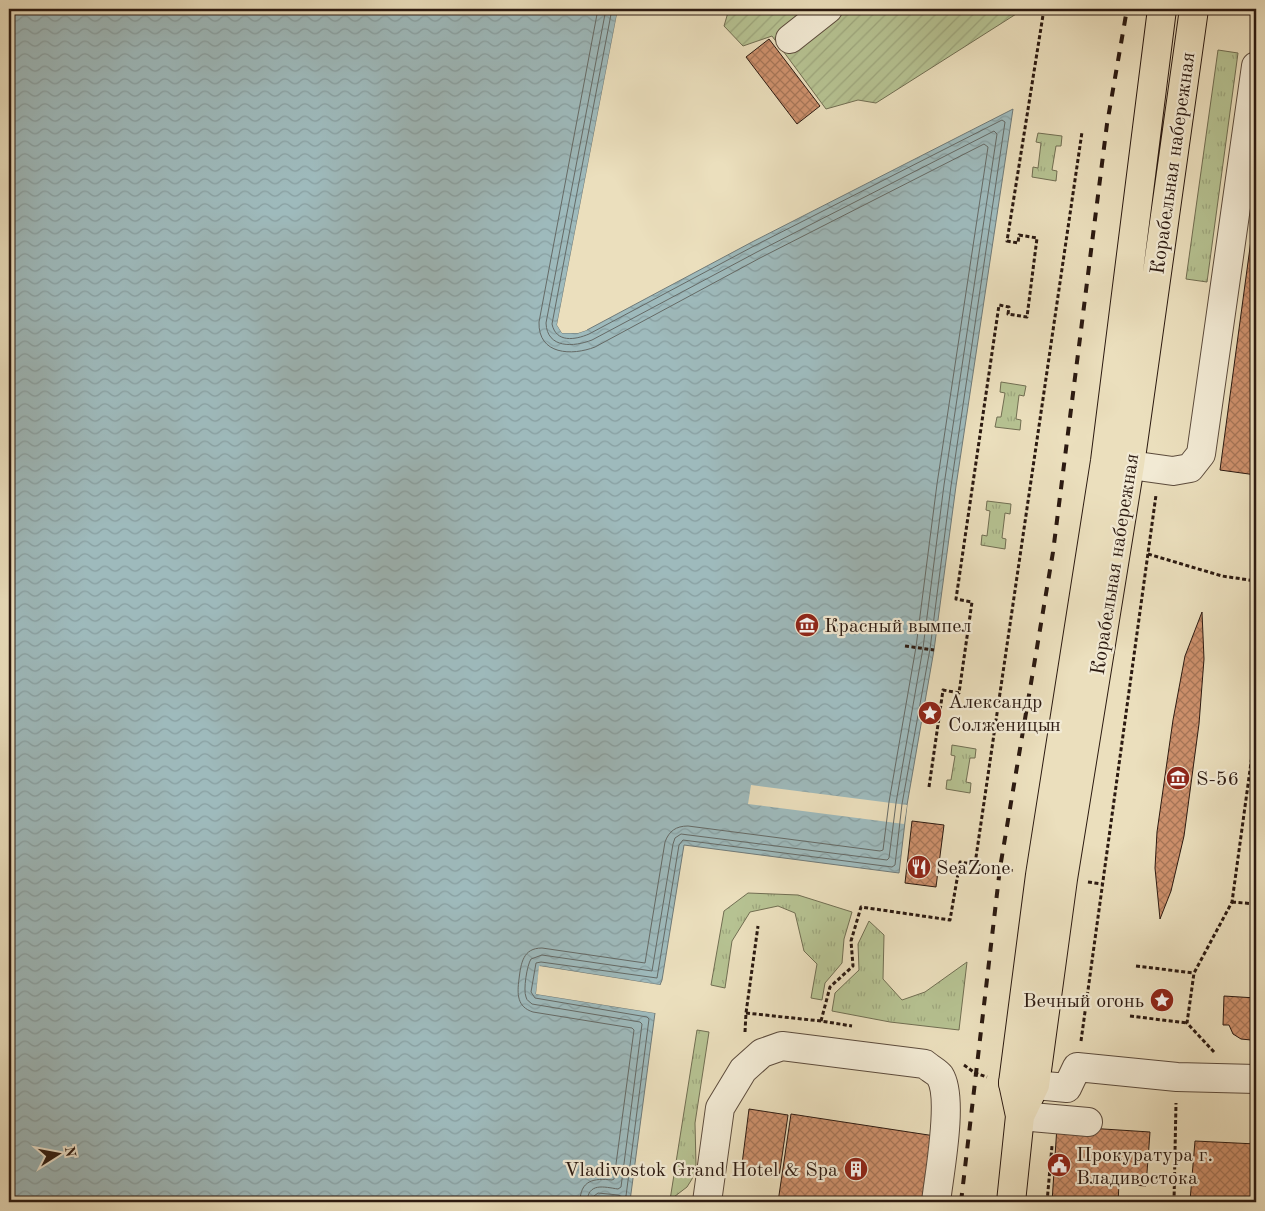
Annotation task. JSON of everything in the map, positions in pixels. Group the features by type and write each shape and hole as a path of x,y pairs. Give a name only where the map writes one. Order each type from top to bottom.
{"main road":[{"name":"Корабельная набережная","path":"1011,1202 1024,1084 1040,875 1105,461 1161,15"},
{"name":"Корабельная набережная","path":"1024,1084 1063,879 1130,465 1192,17"}],"street":[{"path":"790,39 828,9"},
{"path":"1161,15 1192,17"},
{"path":"1130,465 1173,471 1190,468 1201,454 1256,66"},
{"path":"706,1202 720,1108 743,1070 762,1053 782,1046 925,1064 940,1076 946,1096 947,1113 936,1202"},
{"path":"1024,1084 1067,1088 1077,1067 1177,1077 1256,1080"},
{"path":"1020,1116 1088,1122"}],"path":[{"path":"929,787 943,690 959,693 962,674 972,602 956,599 998,305 1009,307 1008,314 1027,317 1037,238 1019,235 1018,243 1007,241 1044,9"},
{"path":"975,864 1082,132"},
{"path":"1077,1067 1148,554 1158,468"},
{"path":"1148,554 1222,576 1256,581"},
{"path":"905,646 934,650"},
{"path":"1187,1023 1194,973 1232,902 1256,726"},
{"path":"821,1021 830,987 853,966 851,941 861,908 950,920 960,862"},
{"path":"1232,902 1256,904"},
{"path":"743,1070 746,1013 758,926"},
{"path":"1136,966 1194,973"},
{"path":"1130,1016 1187,1023 1217,1055"},
{"path":"1174,1202 1177,1077"},
{"path":"1046,1202 1054,1119"}],"green space":[{"path":"729,9 1024,9 876,103 858,100 826,109 772,36 743,46 724,26"},
{"path":"1218,50 1238,53 1207,282 1186,279"},
{"path":"1038,133 1062,136 1061,146 1056,146 1052,170 1057,171 1056,181 1032,177 1033,167 1038,168 1041,143 1036,142"},
{"path":"1001,382 1026,386 1024,396 1019,395 1016,419 1021,420 1020,430 995,427 997,417 1001,417 1005,393 1000,392"},
{"path":"987,501 1011,504 1010,514 1005,513 1002,538 1006,539 1005,549 981,545 982,535 987,536 990,511 986,510"},
{"path":"952,745 976,749 975,758 970,758 966,782 971,783 970,793 946,789 947,780 951,780 955,756 951,755"},
{"path":"748,893 798,895 852,912 844,939 842,963 825,983 822,1000 811,998 817,964 804,951 795,913 778,906 750,912 732,941 725,988 711,985 724,911"},
{"path":"869,921 884,935 883,979 902,1000 925,992 967,962 959,1030 890,1022 832,1011 835,993 859,970 858,944"},
{"path":"697,1030 709,1032 695,1123 696,1165 692,1179 687,1187 670,1200"}],"water":[{"path":"9,9 618,9 557,325 562,333 578,333 587,330 752,242 1013,109 956,486 934,650 907,805 899,873 684,845 660,985 540,966 536,994 655,1013 630,1201 599,1198 598,1202 9,1202"}],"pier":[{"path":"618,9 620,9 560,325 564,331 578,331 587,327 587,330 578,333 562,333 557,325"},
{"path":"751,785 907,805 904,824 748,804"},
{"path":"539,966 660,985 660,987 541,969 539,992 656,1010 655,1013 536,994"}],"building":[{"path":"769,39 820,106 797,124 746,57"},
{"path":"1256,203 1256,475 1220,470"},
{"name":"S-56","path":"1202,612 1204,659 1199,724 1184,836 1171,891 1160,919 1155,868 1157,832 1173,720 1185,656"},
{"path":"912,821 944,825 936,887 905,883"},
{"path":"1224,996 1256,998 1256,1037 1251,1040 1241,1039 1233,1034 1229,1025 1223,1025"},
{"path":"749,1109 788,1115 779,1177 741,1172"},
{"name":"Vladivostok Grand Hotel & Spa","path":"791,1114 935,1136 925,1202 778,1202"},
{"path":"1057,1126 1150,1132 1146,1186 1119,1184 1118,1202 1052,1202"},
{"path":"1195,1141 1256,1144 1256,1202 1190,1201"}],"railway":[{"path":"961,1202 1000,868 1053,552 1107,124 1127,9"}],"place":[{"name":"Красный вымпел","path":"807,625"},
{"name":"Александр Солженицын","path":"930,713"},
{"name":"S-56","path":"1178,778"},
{"name":"SeaZone","path":"919,867"},
{"name":"Вечный огонь","path":"1162,1000"},
{"name":"Прокуратура г. Владивостока","path":"1059,1165"},
{"name":"Vladivostok Grand Hotel & Spa","path":"856,1169"}]}
